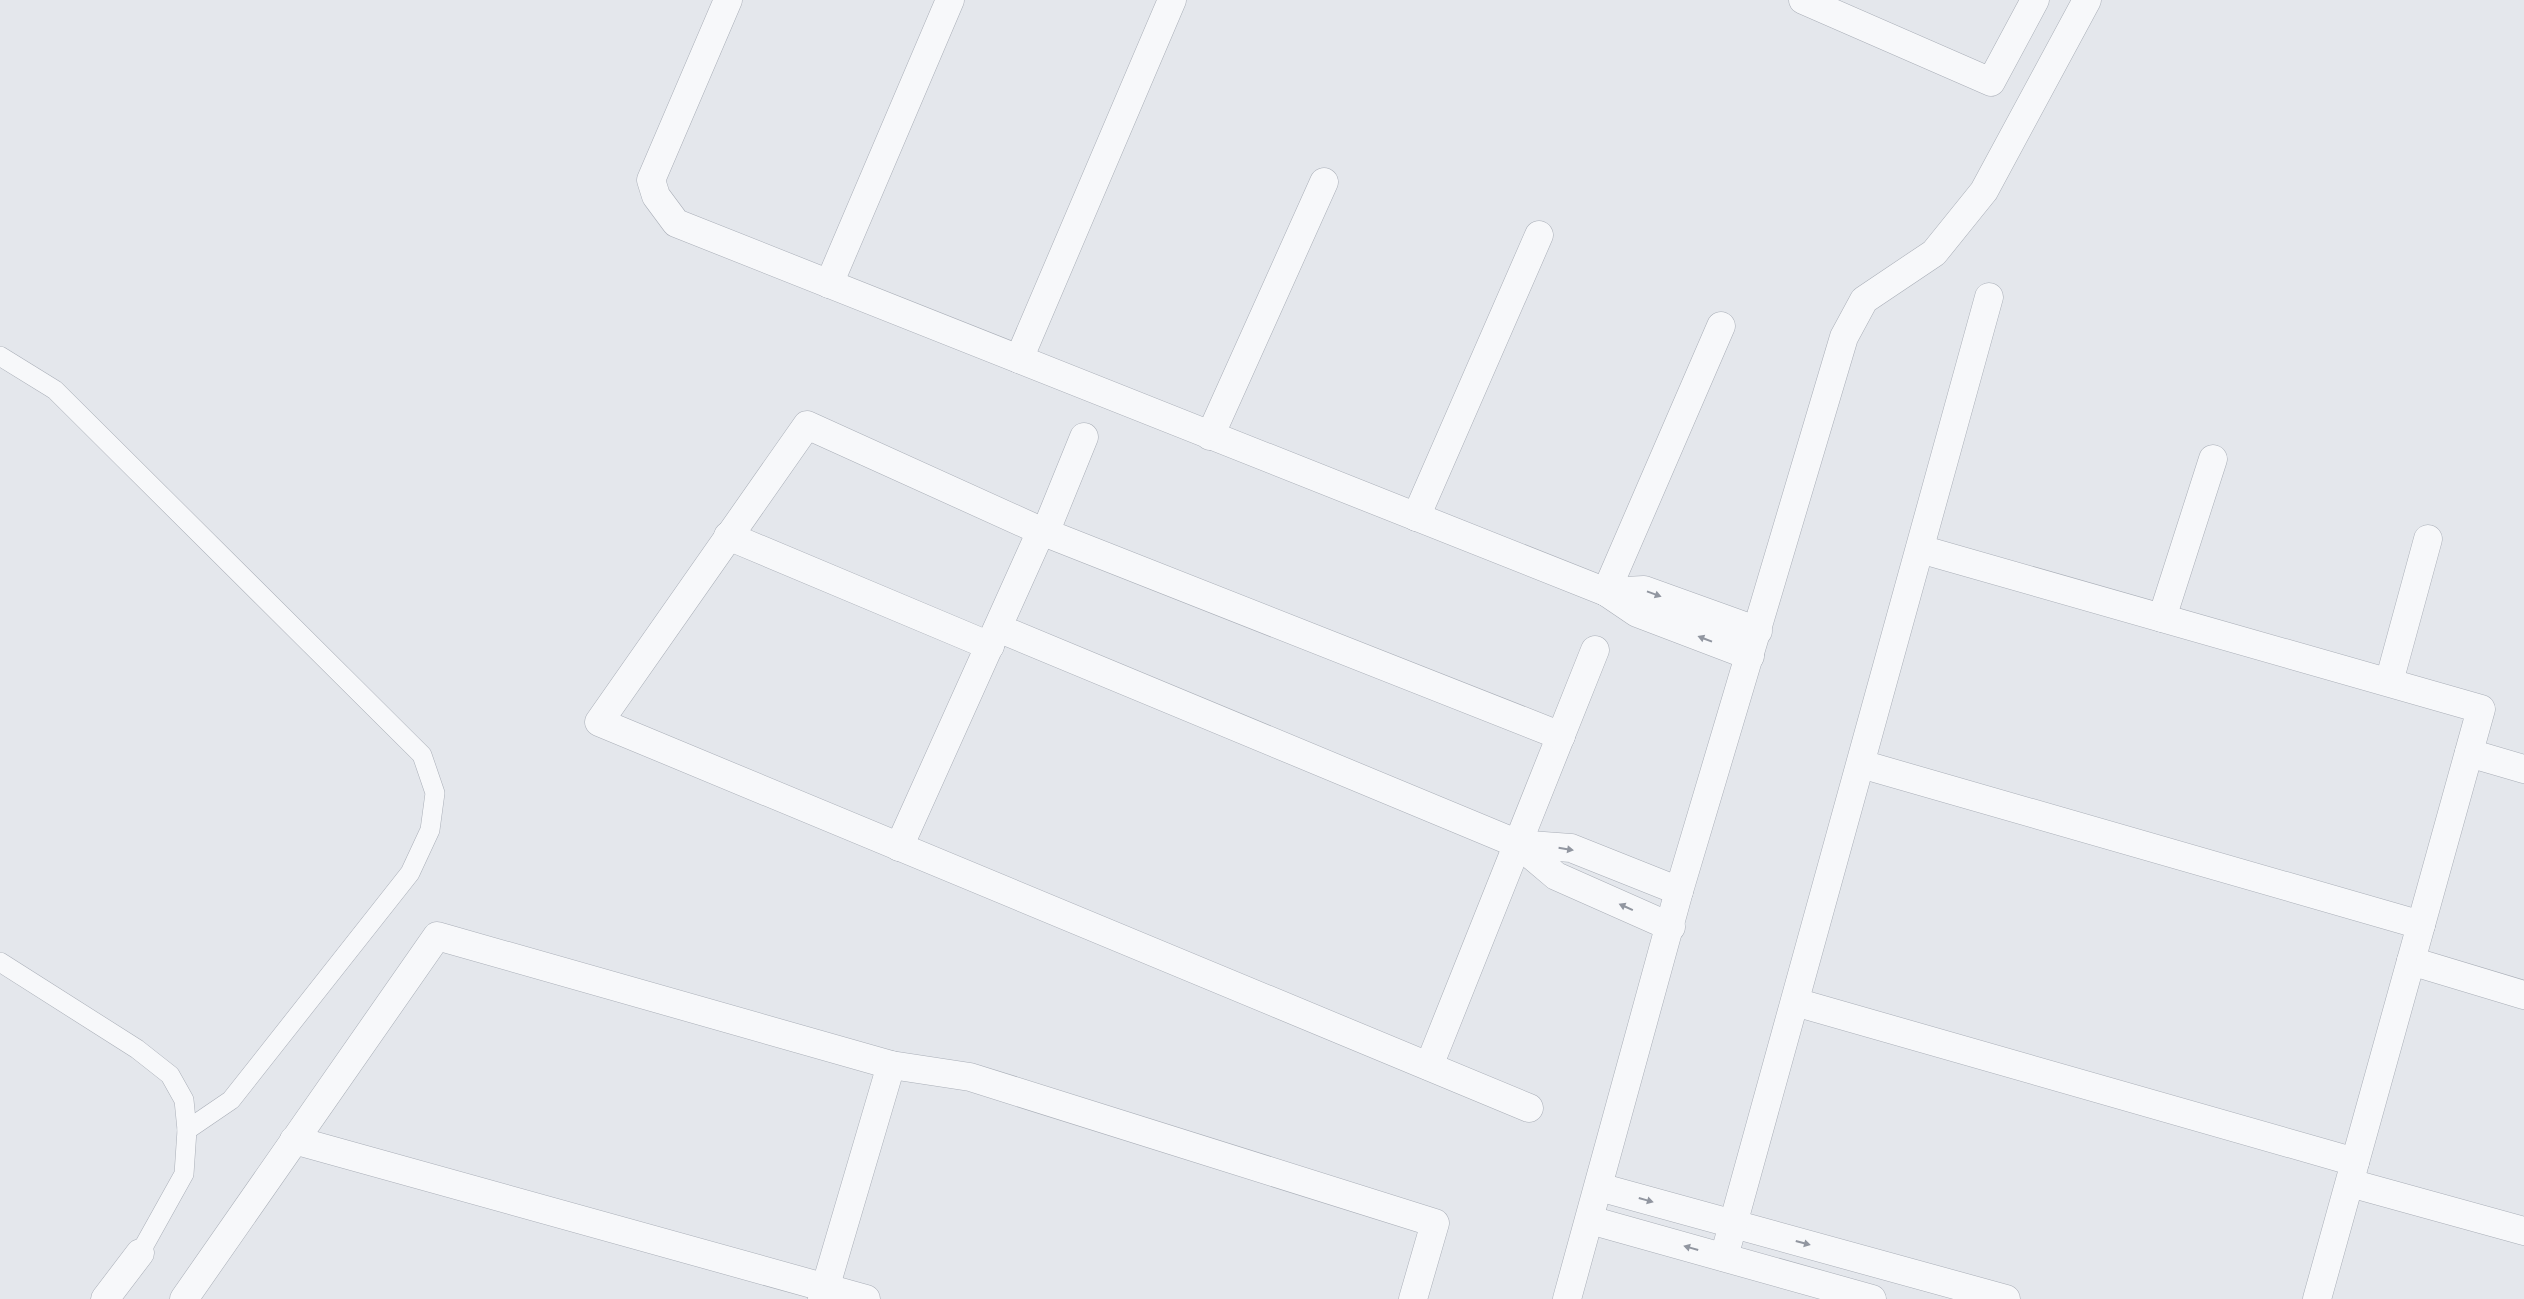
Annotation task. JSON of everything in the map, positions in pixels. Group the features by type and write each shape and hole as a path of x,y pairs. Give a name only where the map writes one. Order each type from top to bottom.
{"street":[{"path":"728,0 651,180 656,196 676,223 1606,592 1644,590 1754,644"},
{"path":"829,284 950,0"},
{"path":"1019,359 1172,0"},
{"path":"1803,0 1991,82 2035,0"},
{"path":"1566,1299 1599,1188 1680,891 1844,337 1864,300 1934,253 1984,191 2087,0"},
{"path":"1210,436 1324,182"},
{"path":"1416,517 1539,235"},
{"path":"1724,1258 1990,297"},
{"path":"1606,592 1721,326"},
{"path":"1529,1108 599,722 807,425 1043,532 1560,736"},
{"path":"899,847 1043,532 1084,437"},
{"path":"2162,618 2213,459"},
{"path":"728,536 994,637 1518,844 1571,848 1680,891"},
{"path":"2388,682 2428,539"},
{"path":"1920,550 2481,709 2317,1299"},
{"path":"1429,1066 1595,650"},
{"path":"2469,753 2524,769"},
{"path":"1861,764 2421,925"},
{"path":"1518,844 1556,876 1671,927"},
{"path":"184,1299 437,936 891,1065 970,1077 1435,1223 1413,1299"},
{"path":"2411,961 2524,995"},
{"path":"1795,1002 2353,1172 2524,1230"},
{"path":"824,1293 891,1065"},
{"path":"294,1140 824,1293 866,1299"},
{"path":"1599,1188 1733,1224 1965,1294 2006,1299"},
{"path":"1590,1220 1872,1299"},
{"path":"106,1299 140,1253"}],"lane":[{"path":"0,356 55,390 257,588 422,755 435,793 430,830 410,873 231,1100 187,1130"},
{"path":"0,962 137,1048 170,1075 184,1100 187,1130 184,1174 140,1253"}]}
